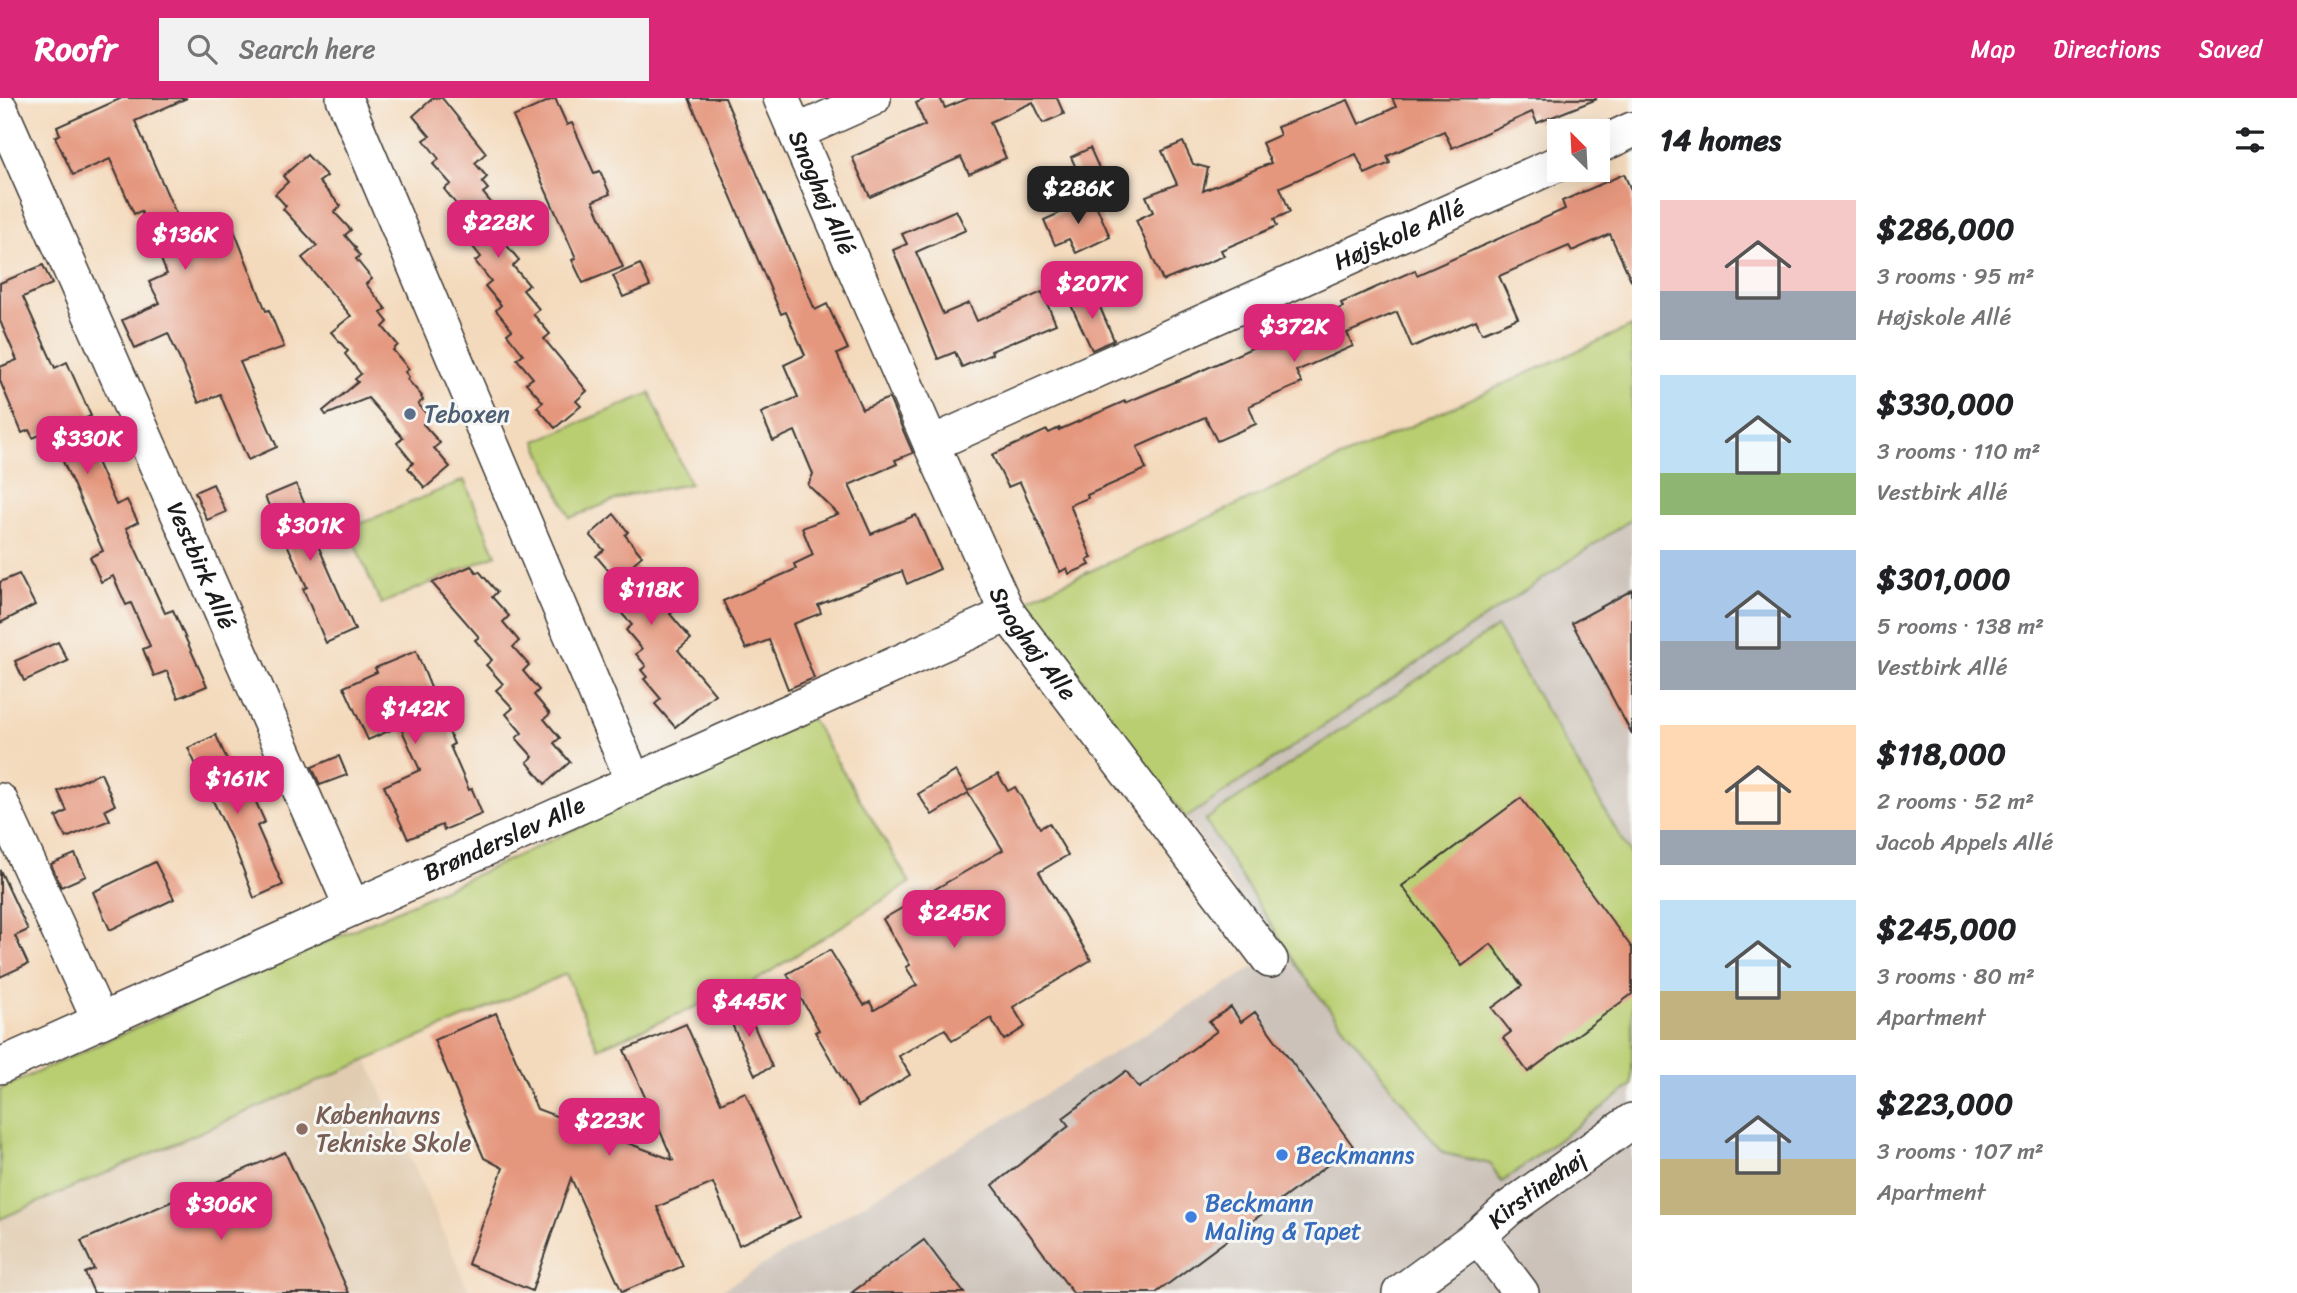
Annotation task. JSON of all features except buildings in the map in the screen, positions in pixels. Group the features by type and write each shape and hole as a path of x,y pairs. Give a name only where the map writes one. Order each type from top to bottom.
{"street":[{"path":"0,108 22,98"},
{"path":"344,98 634,782"},
{"name":"Snoghøj Allé","path":"781,98 863,288"},
{"path":"797,132 873,98"},
{"name":"Vestbirk Allé","path":"0,108 352,908"},
{"path":"1610,140 1632,130"},
{"name":"Højskole Allé","path":"931,444 1547,168"},
{"name":"Snoghøj Alle","path":"863,288 1008,614 1270,960"},
{"name":"Brønderslev Alle","path":"0,1066 1008,614"},
{"path":"0,801 100,1021"},
{"name":"Kirstinehøj","path":"1400,1293 1478,1236 1508,1209 1632,1121"},
{"name":"Kirstinehøj","path":"1478,1236 1521,1293"}],"shaded area":[{"path":"1632,519 1632,1293 717,1293 1278,953 1186,818"},
{"name":"Københavns Tekniske Skole","path":"367,1059 470,1293 0,1293 0,1219"}],"green space":[{"path":"1632,326 1632,519 1186,818 1024,601"},
{"path":"650,393 690,484 628,495 570,518 536,441"},
{"path":"464,480 496,555 381,604 348,529"},
{"path":"1497,627 1632,857 1632,1085 1502,1182 1490,1164 1443,1153 1305,978 1205,820"},
{"path":"811,718 910,883 752,983 598,1048 566,974 0,1219 0,1089 515,857"}],"place":[{"name":"Teboxen","path":"410,414"},
{"name":"Københavns Tekniske Skole","path":"302,1129"},
{"name":"Beckmanns","path":"1282,1155"},
{"name":"Beckmann Maling & Tapet","path":"1191,1217"}]}
